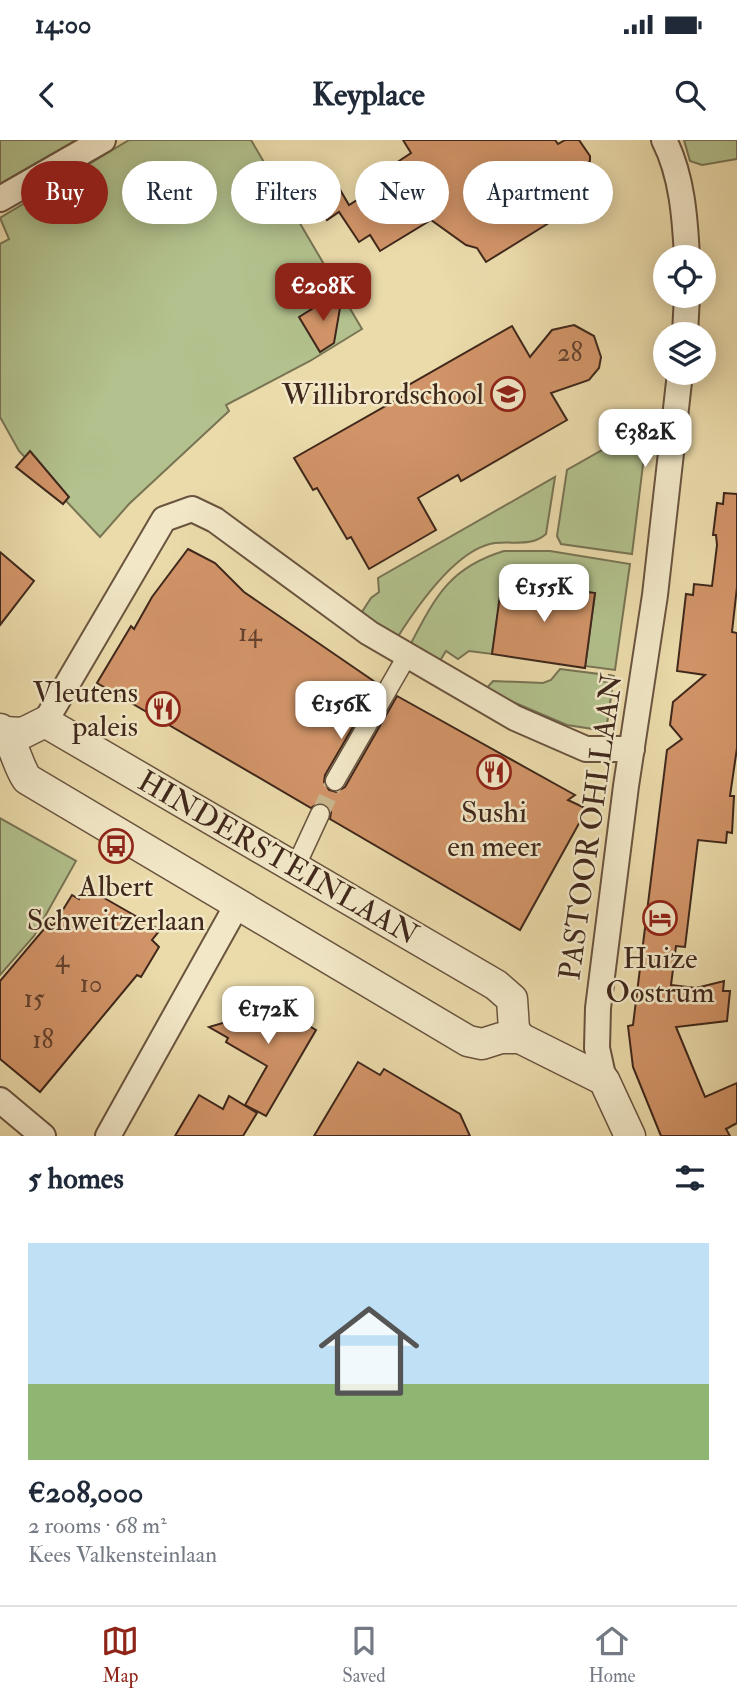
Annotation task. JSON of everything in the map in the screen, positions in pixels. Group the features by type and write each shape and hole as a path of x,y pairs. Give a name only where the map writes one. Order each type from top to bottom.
{"street":[{"path":"0,199 103,140"},
{"path":"664,140 674,159 685,245"},
{"name":"PASTOOR OHLLAAN","path":"604,1080 597,1048 598,1008 655,595 679,385"},
{"path":"45,722 164,519 192,509 215,520 369,633 515,718 586,748 632,749"},
{"path":"335,781 407,656"},
{"name":"HINDERSTEINLAAN","path":"2,731 23,733 45,722 506,992 514,1006 514,1029 520,1038"},
{"name":"HINDERSTEINLAAN","path":"2,731 27,779 237,905 468,1041 482,1044 500,1038 520,1038"},
{"path":"295,869 320,814"},
{"path":"108,1136 237,905"},
{"path":"520,1038 604,1080 630,1136"},
{"path":"0,1100 43,1136"}],"green space":[{"path":"0,140 76,140 40,161 21,161 21,172 0,184"},
{"path":"129,140 251,140 263,161 231,161 231,224 300,224 362,329 310,361 226,405 229,411 129,504 100,537 19,451 0,417 0,244 9,239 0,218 21,205 21,224 108,224 108,161 94,161"},
{"path":"684,140 737,140 737,159 702,165 690,161"},
{"path":"648,424 632,554 561,544 557,536 567,470"},
{"path":"555,477 546,534 534,541 495,543 466,556 439,581 397,638 360,615 371,598 379,592 378,578"},
{"path":"504,551 550,551 630,564 615,670 585,666 595,593 503,580 492,654 469,651 458,659 446,651 438,664 409,647 445,587 469,566"},
{"path":"560,669 599,674 599,681 608,682 609,675 614,676 606,731 567,725 485,690 493,681 543,683 551,680"},
{"path":"0,818 76,861 34,936 0,975"}],"building":[{"path":"403,140 555,140 558,144 565,140 579,140 590,156 590,161 463,161 463,224 547,224 486,262 477,248 466,245 437,224 449,224 449,161 399,161 411,153"},
{"path":"341,191 349,205 355,201 355,224 424,224 380,251 370,235 359,242 341,215"},
{"path":"333,296 340,308 334,343 320,352 299,317"},
{"path":"574,325 594,336 601,357 599,368 589,380 551,393 567,420 461,481 458,475 418,498 436,530 369,569 351,537 347,539 317,488 313,490 294,458 410,392 407,386 512,326 530,357 552,330"},
{"path":"30,451 69,497 63,504 16,467"},
{"path":"724,493 737,494 737,587 732,632 737,633 737,748 730,796 734,796 732,833 727,832 726,843 698,840 685,947 676,946 671,985 696,988 724,981 723,991 730,991 727,1021 676,1027 705,1097 737,1083 737,1123 726,1129 730,1136 661,1136 633,1067 628,1026 633,1025 667,750 682,739 670,725 673,702 705,675 677,671 686,594 693,595 694,584 712,586 717,545 716,535 713,535 717,503 723,504"},
{"path":"188,549 215,563 244,592 378,684 325,775 324,782 329,790 336,792 345,787 397,696 575,795 568,800 587,809 520,930 330,819 331,812 325,804 318,803 311,808 97,683 131,626 134,629 152,597"},
{"path":"0,552 34,581 0,625"},
{"path":"502,580 595,593 585,668 492,654"},
{"path":"85,887 160,930 152,940 159,947 141,977 137,975 40,1092 0,1059 0,981 49,923 53,926 72,895 79,899"},
{"path":"254,993 316,1030 266,1116 245,1105 267,1066 226,1042 228,1038 209,1027 240,1018"},
{"path":"358,1062 380,1075 384,1069 460,1114 470,1136 314,1136"},
{"path":"199,1095 223,1109 229,1096 257,1113 243,1136 175,1136"}],"tunnel":[{"path":"320,814 335,781"}],"place":[{"name":"Willibrordschool","path":"508,394"},
{"name":"Vleutens paleis","path":"163,709"},
{"name":"Sushi en meer","path":"494,772"},
{"name":"Albert Schweitzerlaan","path":"116,846"},
{"name":"Huize Oostrum","path":"660,918"}]}
